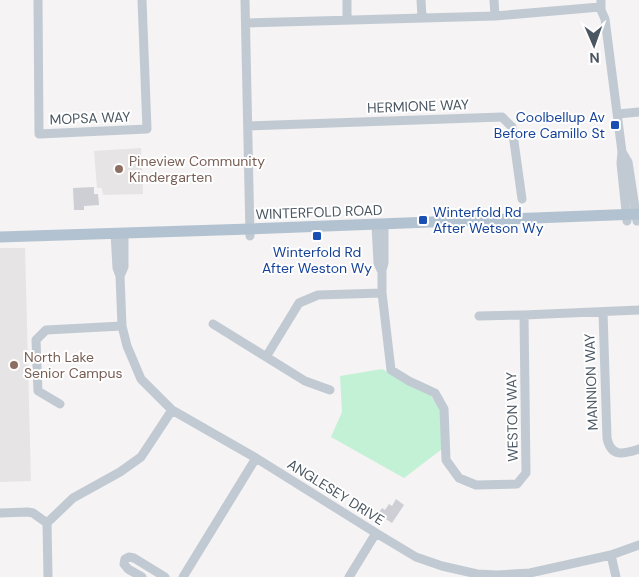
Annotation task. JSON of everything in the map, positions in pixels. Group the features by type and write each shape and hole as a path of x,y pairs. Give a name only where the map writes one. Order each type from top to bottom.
{"main road":[{"name":"WINTERFOLD ROAD","path":"0,242 634,218"},
{"name":"WINTERFOLD ROAD","path":"0,237 120,236"}],"street":[{"name":"MOPSA WAY","path":"38,0 39,134 147,129 142,0"},
{"path":"245,0 250,232"},
{"path":"347,0 347,19"},
{"path":"421,0 422,17"},
{"path":"494,0 496,16"},
{"path":"246,23 496,16 601,4 605,19 618,114 622,152 621,164 634,218"},
{"path":"618,114 639,112"},
{"name":"HERMIONE WAY","path":"248,126 502,117 512,127 522,199"},
{"name":"WESTON WAY","path":"381,227 384,263 382,270 382,293 391,370 435,393 444,410 446,460 459,478 476,485 517,484 526,473 524,316"},
{"name":"ANGLESEY DRIVE","path":"120,236 124,267 120,276 122,326 127,346 141,379 172,410 256,458 416,557 442,566 477,574 497,576 530,573 611,555 639,545"},
{"path":"266,357 299,304 318,295 382,293"},
{"name":"MANNION WAY","path":"479,316 524,316 639,310"},
{"name":"MANNION WAY","path":"603,312 608,444 612,450 621,454 639,449"},
{"path":"213,324 305,381 330,390"},
{"path":"60,404 38,391 36,340 46,330 122,326"},
{"path":"48,577 48,523 73,498 120,472 141,457 172,410"},
{"path":"183,577 256,458"},
{"path":"0,512 28,512 48,523"},
{"path":"349,577 376,533"},
{"path":"611,555 616,577"},
{"path":"142,577 124,564 125,559 129,557 134,558 165,577"}],"shaded area":[{"name":"Pineview Community Kindergarten","path":"141,148 143,194 103,195 102,188 97,188 94,151"},
{"name":"North Lake Senior Campus","path":"0,248 25,248 31,481 0,482"}],"green space":[{"path":"382,369 431,396 440,410 442,449 404,478 331,437 342,412 340,376"}],"building":[{"path":"94,187 94,194 98,194 99,205 84,206 84,210 74,210 73,188"},
{"path":"396,499 404,505 392,523 378,514 382,508 385,510 389,504 392,506"}],"place":[{"name":"Coolbellup Av Before Camillo St","path":"615,125"},
{"name":"Pineview Community Kindergarten","path":"119,169"},
{"name":"Winterfold Rd After Wetson Wy","path":"423,220"},
{"name":"Winterfold Rd After Weston Wy","path":"317,236"},
{"name":"North Lake Senior Campus","path":"14,365"}]}
